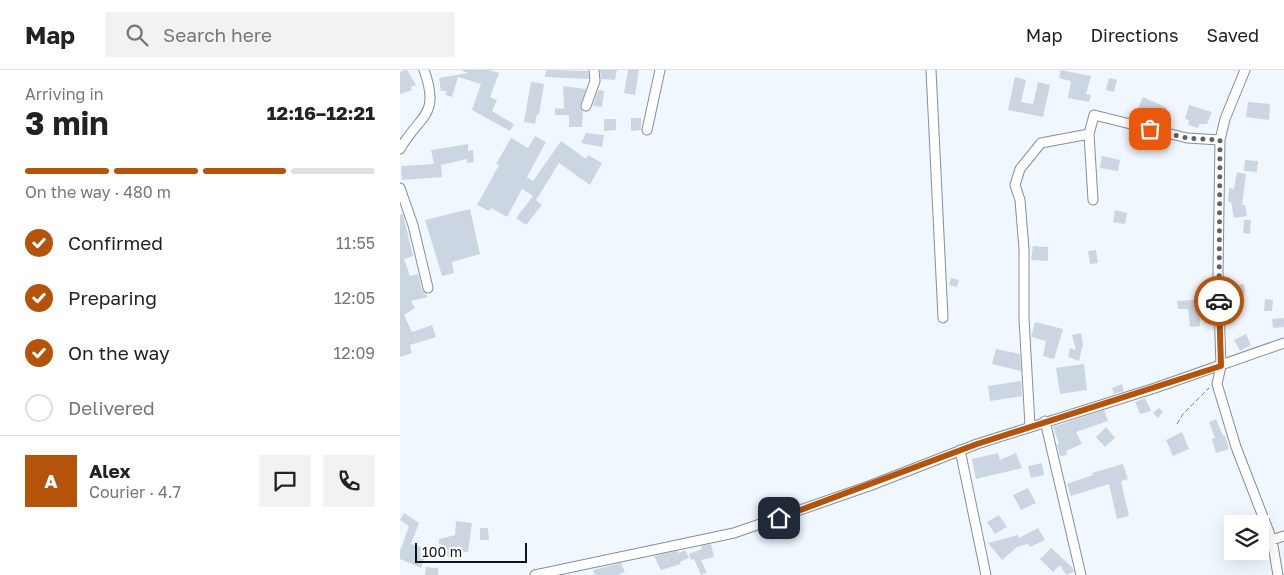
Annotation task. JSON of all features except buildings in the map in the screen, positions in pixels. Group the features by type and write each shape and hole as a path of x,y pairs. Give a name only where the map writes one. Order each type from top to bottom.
{"street":[{"path":"400,149 426,117 430,109 430,89 424,70"},
{"path":"586,106 595,81 594,70"},
{"path":"647,130 660,70"},
{"path":"931,70 943,318"},
{"path":"1243,71 1225,119 1220,140 1218,273 1221,366 1217,384 1236,447 1272,540 1278,575"},
{"path":"1093,200 1089,134 1094,115 1187,138 1220,140"},
{"path":"1030,426 1024,318 1024,249 1020,200 1015,185 1020,169 1041,143 1089,134"},
{"path":"400,188 413,225 428,288"},
{"path":"535,575 600,563 734,532 869,486 960,450 1045,421 1221,366 1284,343"},
{"path":"1045,421 1081,575"},
{"path":"960,450 986,575"},
{"path":"1272,540 1284,536"}],"path":[{"path":"1177,424 1183,414 1206,390 1217,384"}],"way so far":[{"path":"1150,129 1187,138 1220,140 1219,301"}],"route":[{"path":"779,518 869,486 977,444 1221,366 1219,301"}]}
